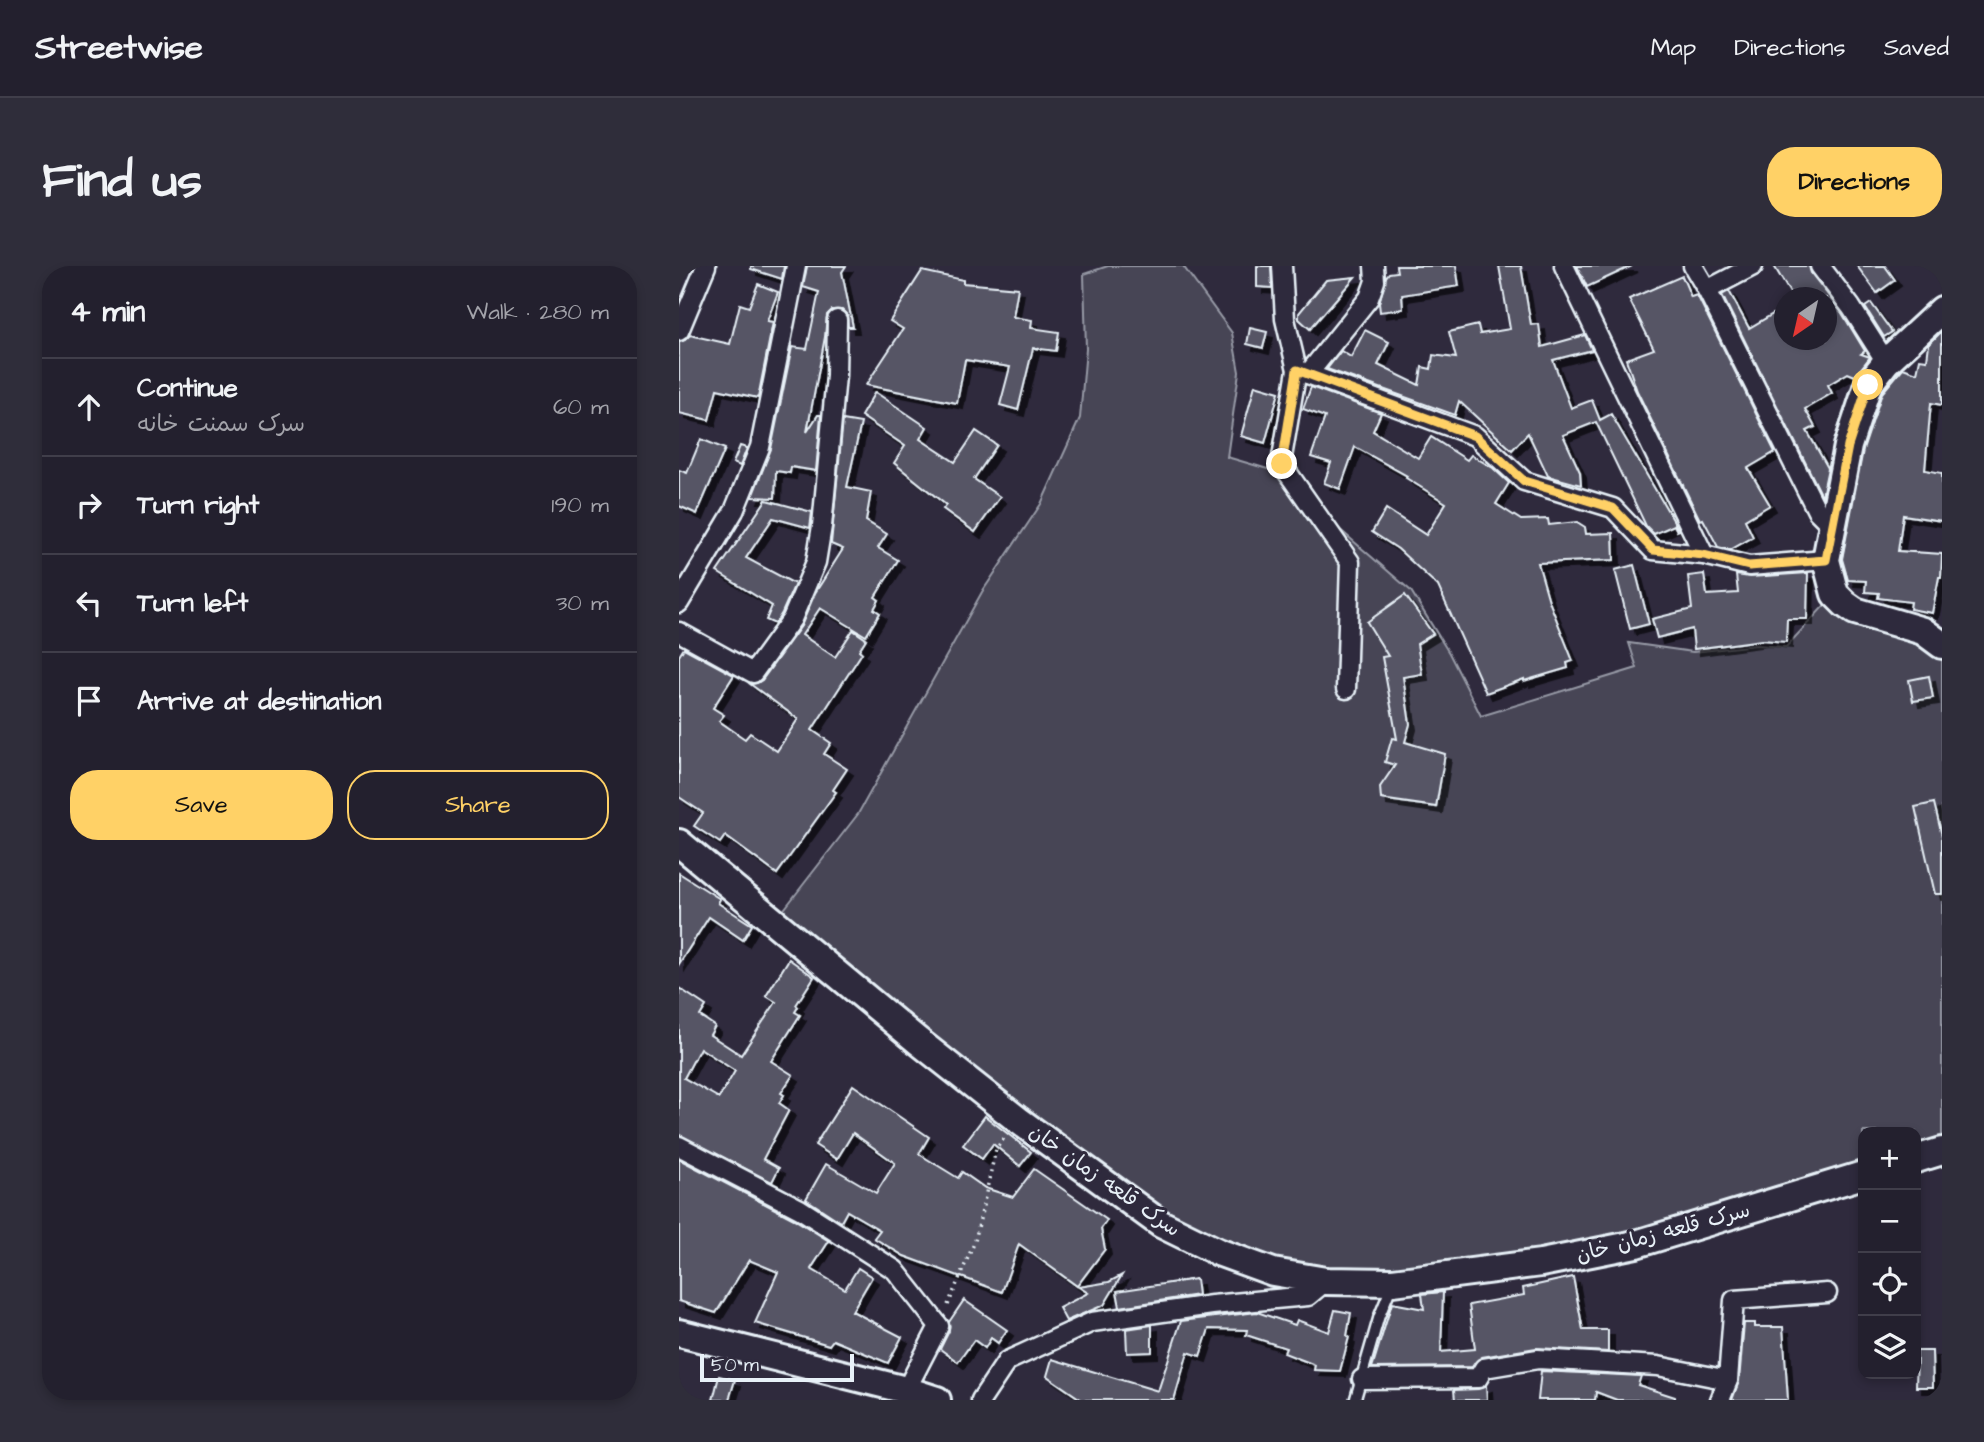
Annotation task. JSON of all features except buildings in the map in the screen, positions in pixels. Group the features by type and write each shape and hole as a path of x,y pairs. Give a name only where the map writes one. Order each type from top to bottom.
{"street":[{"path":"679,331 706,266"},
{"path":"679,603 734,511 760,447 796,266"},
{"path":"1282,266 1285,319 1302,372"},
{"path":"1346,689 1350,562 1282,464 1302,372 1369,298 1375,281 1374,266"},
{"path":"1564,266 1704,555"},
{"path":"1693,266 1817,511 1833,527"},
{"path":"1707,290 1753,266"},
{"path":"1820,266 1851,307 1886,362"},
{"path":"1942,310 1886,362 1868,385 1848,446 1826,560 1835,594 1845,604 1855,611 1923,631 1942,645"},
{"path":"679,632 753,673 792,619 816,562 822,526 836,376 838,320"},
{"path":"1302,372 1475,436 1524,481 1613,508 1653,550 1704,555 1749,566 1826,560"},
{"name":"سرک قلعه زمان خان","path":"679,842 918,1041 1018,1119 1161,1224 1218,1252 1273,1272 1326,1281 1393,1282 1541,1262 1636,1244 1858,1177"},
{"path":"679,1146 800,1209 895,1270 939,1326 906,1390"},
{"path":"1921,1157 1942,1151"},
{"path":"981,1400 1007,1361 1092,1322 1212,1305 1308,1296 1326,1281"},
{"path":"1720,1400 1728,1380 1734,1300 1827,1293"},
{"path":"679,1333 937,1400"},
{"path":"1362,1379 1478,1378 1484,1368 1538,1359 1658,1366 1728,1380"}],"lane":[{"path":"1355,1400 1379,1317 1393,1282"}],"path":[{"path":"939,1326 975,1241 996,1149 1018,1119"}],"shaded area":[{"path":"1108,266 1183,266 1232,333 1239,372 1227,457 1271,470 1411,591 1449,653 1481,716 1637,668 1629,643 1693,652 1756,645 1786,647 1835,594 1942,645 1942,1151 1921,1157 1921,1127 1858,1127 1858,1177 1636,1244 1326,1281 1161,1224 775,921 858,814 982,592 1041,504 1080,418 1086,349 1084,274"}],"route":[{"path":"1282,464 1297,370 1475,436 1524,481 1613,508 1653,550 1704,555 1749,566 1826,560 1848,446 1868,385"}]}
